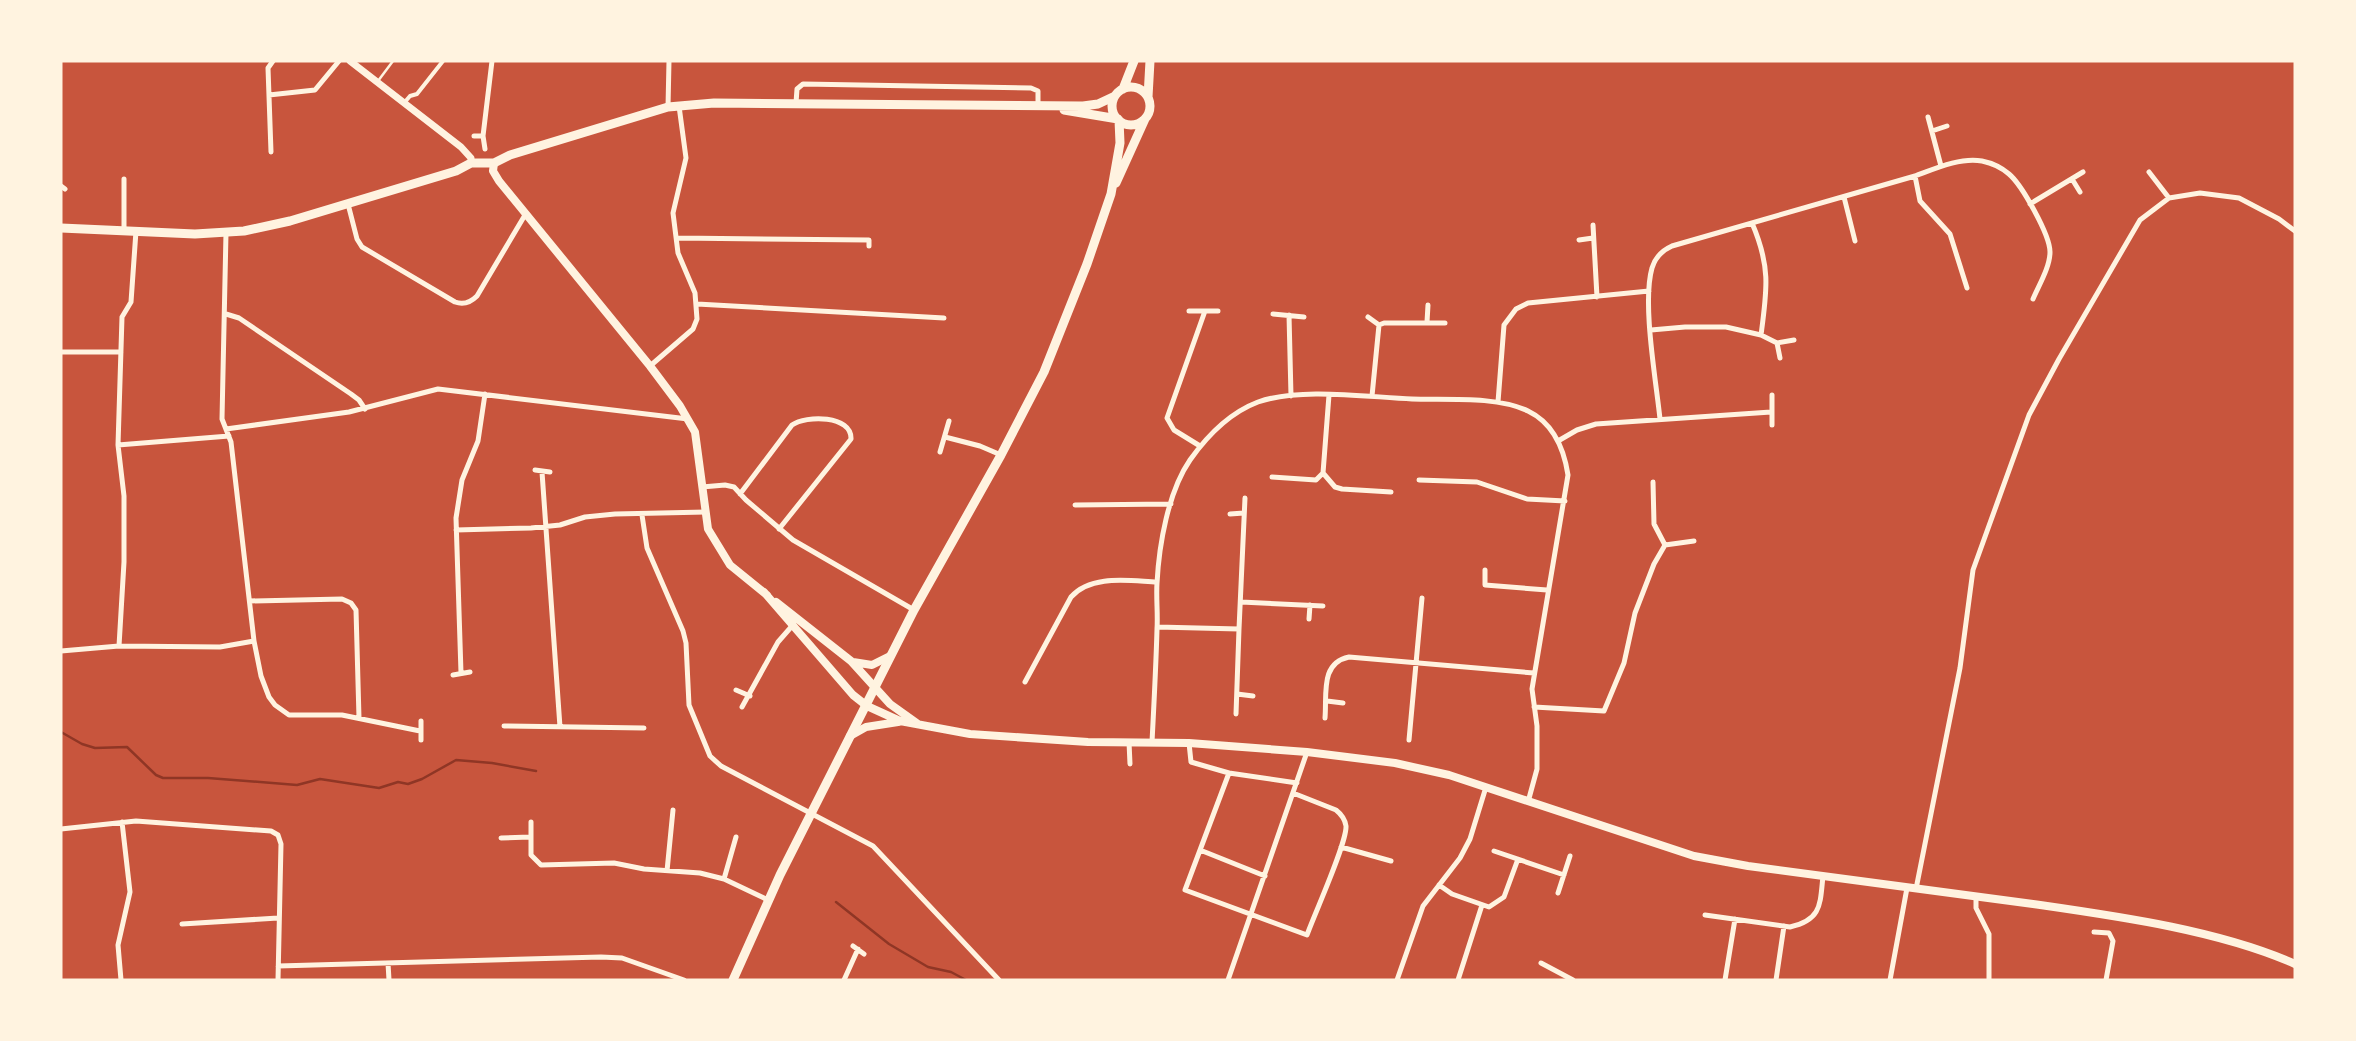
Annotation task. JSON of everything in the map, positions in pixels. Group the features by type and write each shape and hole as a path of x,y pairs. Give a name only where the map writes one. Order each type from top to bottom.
{"highway":[{"path":"61,228 195,234 226,233 278,224 456,171 471,163 494,163 510,155 668,107 714,103 976,103 1043,106 1098,104 1115,96 1123,89 1134,61"},
{"path":"733,980 768,900 914,610 1001,455 1044,372 1064,326 1110,194 1149,113 1150,61"},
{"path":"1123,89 1137,88 1148,97"},
{"path":"1110,194 1120,143 1119,120 1112,106 1115,96"},
{"path":"1043,106 1119,120 1130,125 1140,123 1145,119"}],"main road":[{"path":"494,163 494,174 525,215 650,366 689,420 695,432 708,529 730,565 851,661 890,704 922,727"},
{"path":"764,592 853,695 866,706 900,722 970,734 1088,742 1189,743 1307,752 1395,763 1449,775 1694,856 1748,866 2082,911 2189,932 2247,946 2295,964"},
{"path":"851,661 872,665 891,655"},
{"path":"850,736 872,725 900,722"}],"street":[{"path":"271,152 268,68 273,61"},
{"path":"269,95 315,90 339,61"},
{"path":"350,61 461,147 471,158 471,163"},
{"path":"404,103 410,96 416,94 442,61"},
{"path":"485,149 483,136 492,61"},
{"path":"668,107 669,61"},
{"path":"796,103 797,89 803,84 1031,88 1038,91 1043,106"},
{"path":"650,366 693,329 697,319 697,304 690,278 678,253 673,205 684,171 686,158 679,106"},
{"path":"1928,118 1941,166"},
{"path":"1932,131 1947,126"},
{"path":"474,136 483,136"},
{"path":"1660,418 1649,291 1652,268 1658,257 1667,249 1915,176 1941,166 1972,160 1982,161 2001,168 2013,178 2030,204 2049,242 2049,261 2033,299"},
{"path":"2030,204 2083,172"},
{"path":"2149,172 2169,198"},
{"path":"1915,176 1920,200 1950,234 1967,288"},
{"path":"124,179 124,230"},
{"path":"2072,179 2080,192"},
{"path":"1916,889 1960,668 1973,570 2008,471 2042,388 2140,220 2169,198 2200,193 2239,198 2278,219 2295,231"},
{"path":"1844,197 1855,242"},
{"path":"348,204 357,239 362,247 455,302 462,304 470,302 476,296 525,215"},
{"path":"1752,223 1761,244 1767,266 1767,290 1762,336"},
{"path":"1593,225 1597,296"},
{"path":"119,646 124,552 124,496 118,445 120,352 122,318 130,302 136,231"},
{"path":"226,233 226,314 222,419 229,436 254,641 261,676 269,698 282,711 290,715 333,715 360,718 420,731"},
{"path":"676,238 870,241"},
{"path":"1579,240 1593,238"},
{"path":"1498,402 1504,326 1511,315 1528,303 1649,291"},
{"path":"697,304 944,318"},
{"path":"1427,322 1428,305"},
{"path":"1188,311 1218,310"},
{"path":"1200,446 1174,430 1167,418 1205,311"},
{"path":"226,314 239,318 351,394 359,400 365,409"},
{"path":"1273,314 1304,317"},
{"path":"1289,315 1291,396"},
{"path":"1368,317 1380,325"},
{"path":"1380,325 1384,323 1445,323"},
{"path":"1372,396 1380,325"},
{"path":"1651,330 1685,327 1726,327 1762,336 1777,343 1794,340"},
{"path":"1777,343 1780,358"},
{"path":"61,352 120,352"},
{"path":"226,429 365,409 438,389 554,405 689,420"},
{"path":"461,673 456,530 462,480 478,440 485,394"},
{"path":"1272,477 1316,480 1323,474 1329,395"},
{"path":"1772,395 1772,425"},
{"path":"1152,742 1157,582 1166,522 1184,471 1200,446 1216,428 1256,403 1291,396 1372,396 1498,402 1527,410 1538,417 1553,432 1566,460 1568,475 1547,590 1532,689 1537,726 1537,768 1528,802"},
{"path":"1558,441 1578,430 1596,424 1660,418 1771,412"},
{"path":"740,494 792,425 798,420 826,419 840,422 847,427 851,433 850,439 779,529"},
{"path":"940,452 949,420"},
{"path":"118,445 229,436"},
{"path":"944,437 980,446 1001,455"},
{"path":"536,470 550,472"},
{"path":"542,472 560,727"},
{"path":"1323,474 1335,487 1342,489 1391,492"},
{"path":"1419,480 1477,482 1522,498 1564,502"},
{"path":"1653,482 1654,524 1665,545"},
{"path":"702,487 725,484 734,487 793,540 914,610"},
{"path":"1236,714 1245,498"},
{"path":"1075,505 1171,504"},
{"path":"456,530 491,530 560,525 585,517 615,514 642,515 706,512"},
{"path":"1230,514 1244,514"},
{"path":"642,515 647,548 683,631 686,644 689,705 710,756 721,766 873,846 999,980"},
{"path":"1665,545 1694,541"},
{"path":"1534,707 1604,711 1624,663 1635,613 1654,564 1665,545"},
{"path":"1485,570 1485,585 1547,590"},
{"path":"1025,682 1076,591 1091,584 1116,580 1157,582"},
{"path":"1409,740 1414,662 1422,598"},
{"path":"250,601 342,599 351,602 356,610 360,718"},
{"path":"1241,602 1323,606"},
{"path":"1309,619 1310,605"},
{"path":"742,707 750,696 778,642 792,626"},
{"path":"1157,627 1239,628"},
{"path":"61,652 119,646 220,647 254,641"},
{"path":"1325,718 1327,676 1330,667 1342,658 1414,662 1534,673"},
{"path":"453,675 470,672"},
{"path":"736,690 750,696"},
{"path":"1237,694 1253,696"},
{"path":"1327,701 1343,703"},
{"path":"421,721 421,740"},
{"path":"504,726 644,728"},
{"path":"1129,742 1130,764"},
{"path":"1189,743 1191,762 1229,773 1297,783"},
{"path":"1228,980 1307,752"},
{"path":"1229,773 1185,890 1306,935 1341,847 1346,826 1341,814 1293,793"},
{"path":"1397,980 1423,906 1460,858 1470,839 1486,787"},
{"path":"667,871 673,810"},
{"path":"61,828 136,821 271,831 278,835 281,844 278,980"},
{"path":"121,980 118,945 130,892 122,822"},
{"path":"531,822 531,855 541,864 614,863 667,871 700,873 724,879 768,900"},
{"path":"501,838 530,837"},
{"path":"724,879 736,837"},
{"path":"1341,847 1391,861"},
{"path":"1200,850 1265,876"},
{"path":"1494,851 1564,875"},
{"path":"1558,893 1570,856"},
{"path":"1439,885 1452,894 1489,907 1504,897 1518,859"},
{"path":"1706,915 1790,927 1808,922 1816,914 1820,903 1823,876"},
{"path":"1890,980 1907,888"},
{"path":"1976,896 1976,908 1990,934 1988,980"},
{"path":"1458,980 1482,905"},
{"path":"182,924 278,918"},
{"path":"1725,980 1735,919"},
{"path":"1776,980 1784,926"},
{"path":"2094,932 2110,932 2113,941 2106,980"},
{"path":"844,980 855,948 864,954"},
{"path":"278,966 601,957 622,958 684,980"},
{"path":"388,963 389,980"},
{"path":"1541,963 1573,980"}],"lane":[{"path":"378,82 393,61"}],"waterway":[{"path":"61,732 82,744 95,748 127,747 156,775 163,778 208,778 297,785 320,779 379,788 398,782 408,784 422,779 456,760 492,763 536,771"},
{"path":"836,902 889,944 928,967 951,972 966,980"}]}
